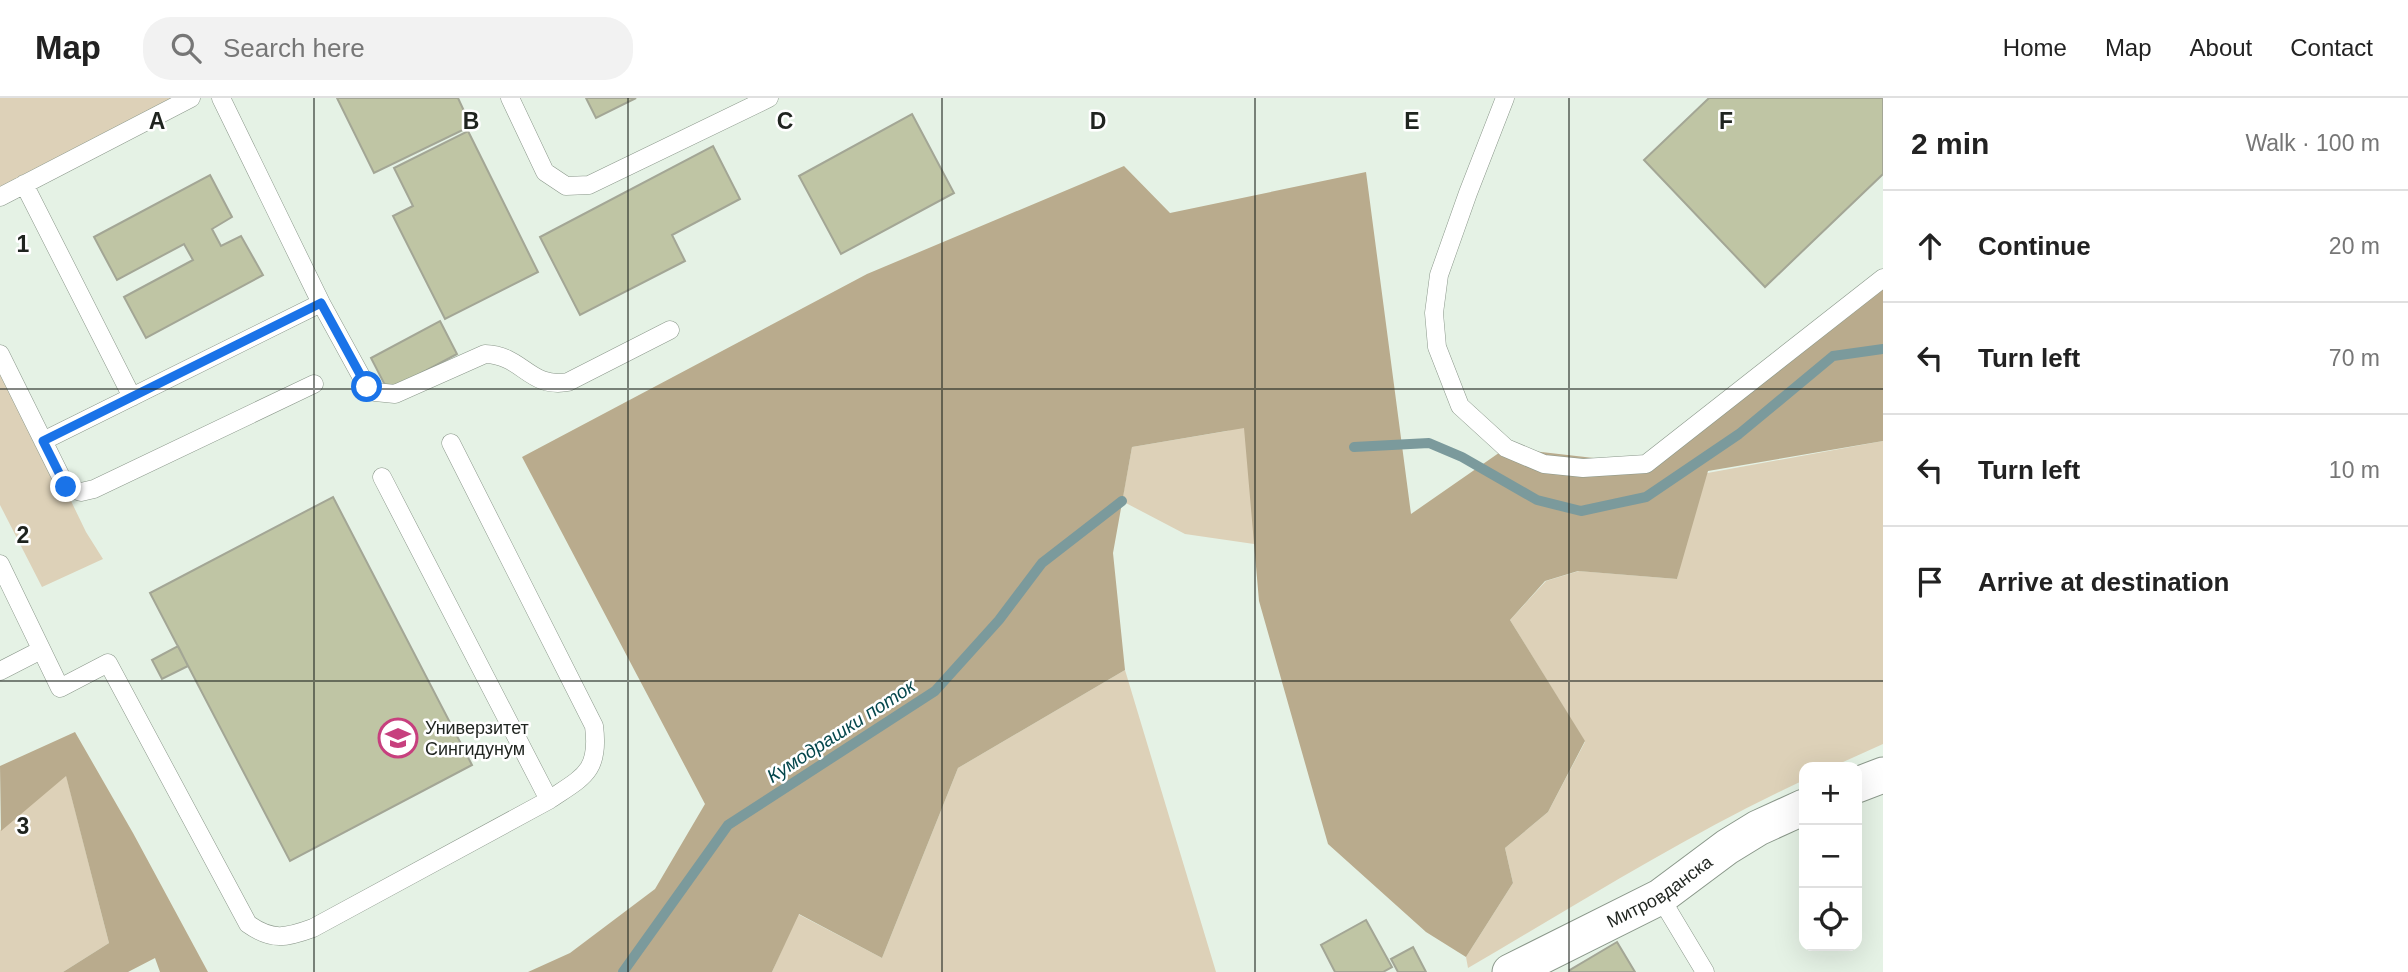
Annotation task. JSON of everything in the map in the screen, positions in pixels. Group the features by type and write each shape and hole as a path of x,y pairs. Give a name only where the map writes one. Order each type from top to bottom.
{"street":[{"path":"1862,783 1883,775"},
{"name":"Митровданска","path":"1510,972 1660,897 1727,846 1799,809"}],"lane":[{"path":"0,197 191,98"},
{"path":"221,98 321,303 367,387 375,392 395,394 485,354 510,359 540,381 555,384 568,382 670,330"},
{"path":"510,98 545,172 566,186 589,185 769,98"},
{"path":"1505,98 1439,275 1434,313 1437,347 1460,406 1506,448 1544,464 1583,468 1646,464 1883,278"},
{"path":"24,184 132,397"},
{"path":"43,441 321,303"},
{"path":"0,354 66,487 81,492 94,489 314,384"},
{"path":"0,565 60,688 108,663 248,923 265,935 291,936 313,928 549,800 580,779 594,762 597,746 594,726 451,443"},
{"path":"382,477 549,800"},
{"path":"0,671 41,650"},
{"path":"1660,897 1705,972"}],"shaded area":[{"path":"0,98 182,98 0,197"},
{"path":"1124,166 1170,213 1366,172 1411,514 1506,448 1646,464 1883,278 1883,441 1708,471 1677,579 1578,571 1545,581 1510,620 1585,741 1548,812 1505,848 1513,883 1466,957 1426,932 1328,844 1259,601 1244,428 1132,447 1113,553 1125,670 958,768 882,958 799,914 772,972 528,972 570,953 655,889 705,804 522,457 867,274"},
{"path":"0,354 86,532 103,559 42,587 0,505"},
{"path":"1271,415 1282,557 1254,544 1185,534 1122,501 1132,447 1227,431"},
{"path":"1883,441 1883,744 1843,762 1799,762 1799,782 1676,846 1468,968 1466,957 1513,883 1505,848 1548,812 1585,742 1510,620 1546,581 1579,571 1677,579 1702,474"},
{"path":"1125,670 1216,972 772,972 798,914 882,958 958,768"},
{"path":"75,732 208,972 160,972 155,958 128,972 63,972 109,943 66,776 1,831 0,766"},
{"path":"66,775 109,943 63,972 0,972 0,830"}],"building":[{"path":"337,98 458,98 471,126 374,173"},
{"path":"586,98 636,98 596,118"},
{"path":"1709,98 1883,98 1883,174 1765,287 1644,160"},
{"path":"912,114 954,193 841,254 799,176"},
{"path":"468,131 538,272 445,319 393,216 413,206 394,168"},
{"path":"713,146 740,199 672,235 685,261 580,315 540,237"},
{"path":"210,175 232,217 212,229 221,246 241,236 263,275 146,338 124,297 193,260 184,244 117,280 94,237"},
{"path":"440,321 457,354 388,391 371,358"},
{"path":"333,497 472,765 290,861 150,593"},
{"path":"178,646 188,666 162,679 152,660"},
{"path":"1366,920 1392,967 1383,972 1335,972 1321,945"},
{"path":"1617,942 1635,972 1571,972 1570,970"},
{"path":"1413,947 1426,972 1398,972 1391,959"}],"waterway":[{"name":"Кумодрашки поток","path":"1354,447 1429,443 1462,457 1537,500 1581,511 1646,497 1739,434 1833,356 1883,349"},
{"name":"Кумодрашки поток","path":"623,972 728,825 935,691 999,620 1042,563 1122,501"}],"place":[{"name":"Универзитет Сингидунум","path":"398,738"}],"route":[{"path":"66,487 43,441 321,303 367,387"}]}
